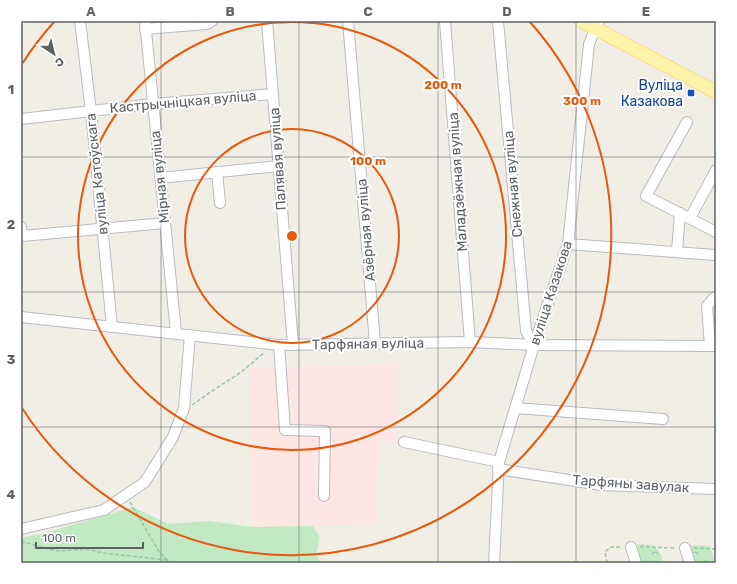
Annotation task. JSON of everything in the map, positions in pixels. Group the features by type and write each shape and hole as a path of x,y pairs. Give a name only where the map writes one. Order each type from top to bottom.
{"main road":[{"path":"581,21 597,25 716,92"}],"street":[{"name":"вуліца Катоўскага","path":"80,21 91,111 112,327"},
{"path":"145,25 207,24 212,21"},
{"name":"Палявая вуліца","path":"267,21 293,345"},
{"name":"Азёрная вуліца","path":"348,21 375,343"},
{"name":"Маладзёжная вуліца","path":"445,21 470,342"},
{"name":"Снежная вуліца","path":"498,21 526,331 534,345"},
{"name":"Мірная вуліца","path":"145,25 176,333"},
{"name":"вуліца Казакова","path":"494,563 499,466 534,345 568,244 589,44 597,25"},
{"name":"Кастрычніцкая вуліца","path":"21,119 153,104 273,94"},
{"path":"686,122 646,196 716,232"},
{"path":"160,178 279,166"},
{"path":"690,218 716,170"},
{"path":"217,172 220,203"},
{"path":"677,252 680,213"},
{"path":"22,231 102,229 165,223"},
{"path":"568,244 715,255"},
{"path":"713,346 707,306 716,297"},
{"name":"Тарфяная вуліца","path":"21,317 277,345 470,342 534,345 713,346"},
{"path":"21,529 104,510 146,482 173,437 183,412 190,335"},
{"path":"277,345 285,430 325,431 324,496"},
{"path":"515,408 663,419"},
{"name":"Тарфяны завулак","path":"404,442 499,466 601,485 716,489"},
{"path":"631,547 636,563"},
{"path":"685,548 690,563"}],"path":[{"path":"183,412 240,373 277,345"},
{"path":"126,495 158,550 170,563"},
{"path":"21,541 58,550 87,549 103,553 167,560"},
{"path":"607,563 606,552 611,547 716,549"}],"shaded area":[{"path":"397,364 398,444 379,441 377,524 253,527 250,368"}],"green space":[{"path":"133,507 168,524 209,521 253,527 313,526 320,538 316,555 321,563 21,563 21,538 45,533"},
{"path":"629,544 654,545 661,555 663,563 641,563"},
{"path":"689,545 710,546 715,563 694,563"}],"place":[{"name":"Вуліца Казакова","path":"691,93"}]}
